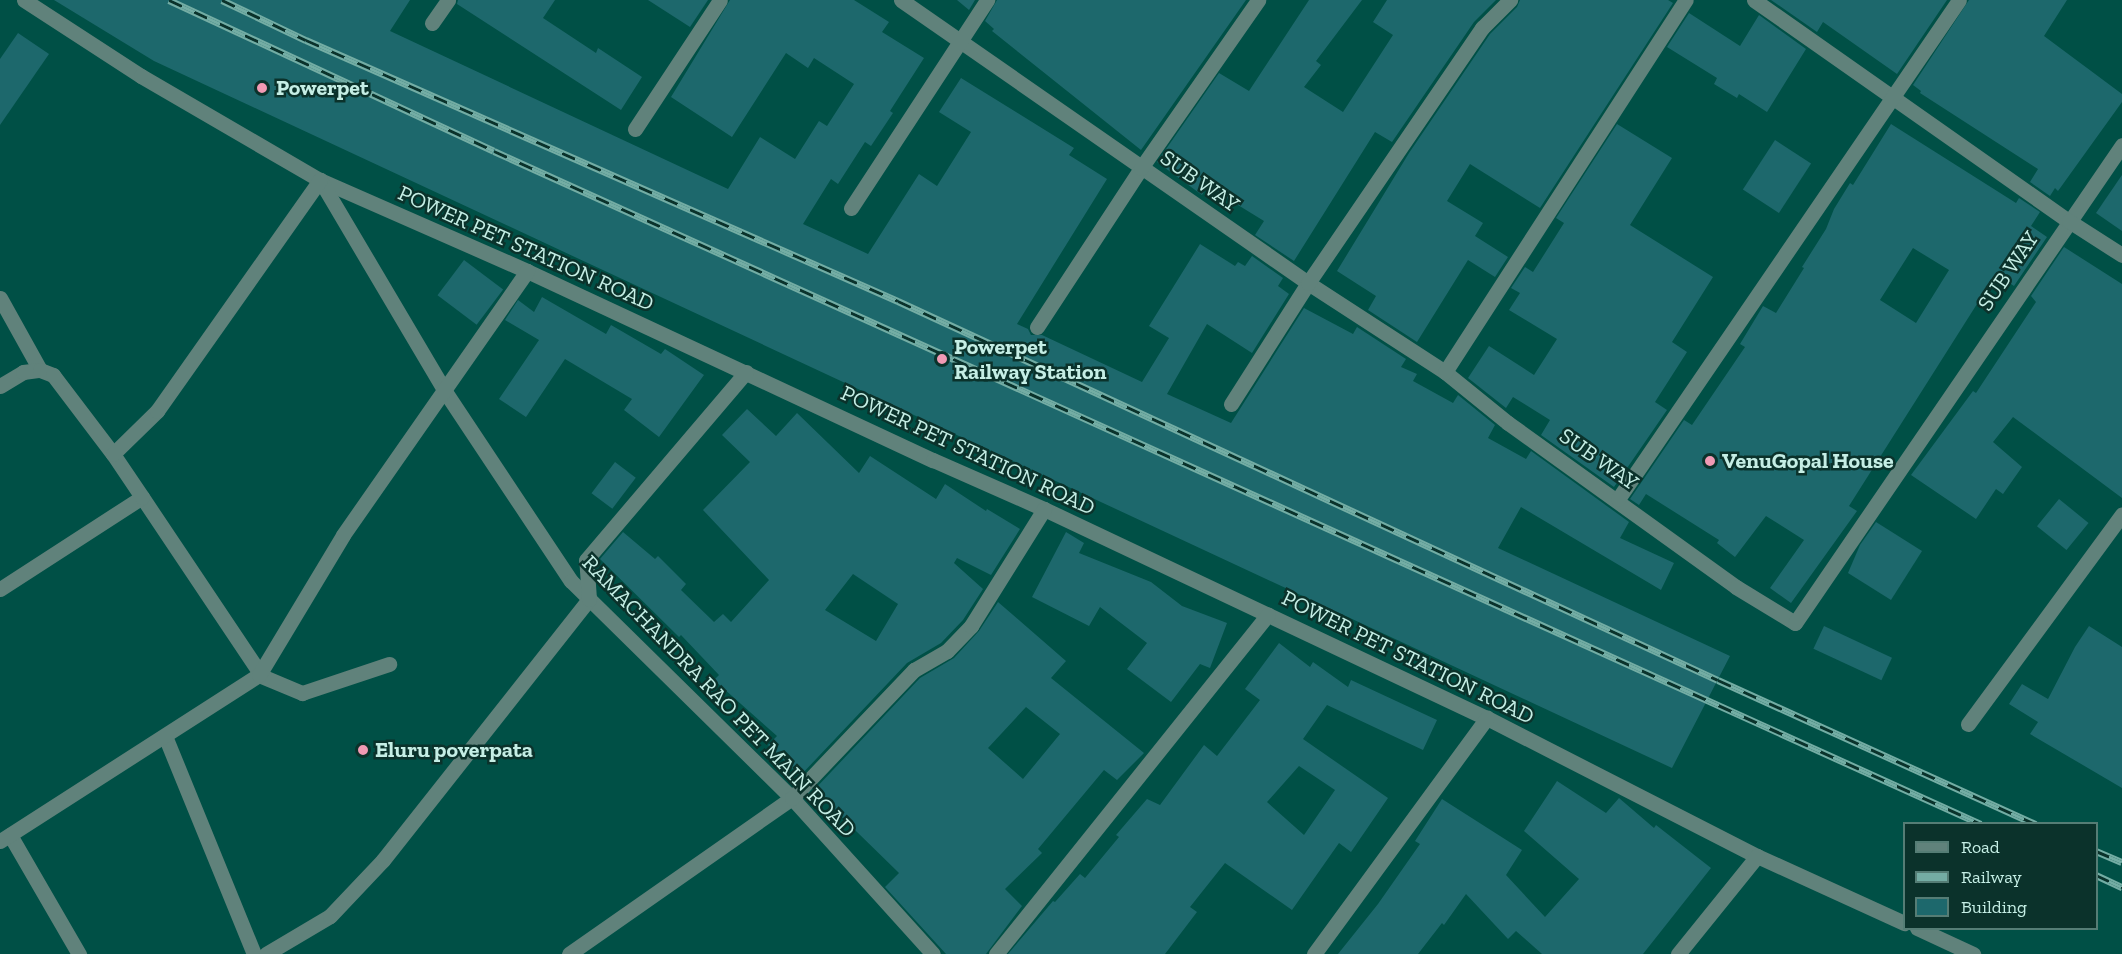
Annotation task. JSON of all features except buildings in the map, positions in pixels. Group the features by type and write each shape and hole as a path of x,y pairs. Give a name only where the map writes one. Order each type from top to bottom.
{"street":[{"name":"POWER PET STATION ROAD","path":"24,0 141,76 320,180 527,271 933,460 1044,508 1486,718 1756,856 1903,922"},
{"path":"432,23 448,0"},
{"path":"635,129 720,0"},
{"name":"SUB WAY","path":"901,0 1308,283 1445,372 1508,423 1618,499 1736,587 1795,623 2122,145"},
{"path":"851,208 987,0"},
{"path":"1037,327 1141,168 1258,0"},
{"path":"1231,404 1308,283 1482,28 1510,0"},
{"path":"1445,372 1686,0"},
{"path":"1754,0 2069,221 2122,255"},
{"path":"1618,499 1895,97 1959,0"},
{"name":"RAMACHANDRA RAO PET MAIN ROAD","path":"320,180 444,390 571,581 792,798 933,954"},
{"path":"113,454 157,411 320,180"},
{"path":"80,954 5,838 259,674 343,535 527,271"},
{"path":"0,298 40,370"},
{"path":"0,386 23,372 40,370 53,375 113,454 259,674 302,693 389,664"},
{"path":"266,954 330,916 383,860 588,599 586,560 746,372"},
{"path":"0,589 142,497"},
{"path":"568,954 792,798 914,670 947,651 971,626 1044,508"},
{"path":"1968,724 2122,514"},
{"path":"996,954 1268,615"},
{"path":"1314,954 1486,718"},
{"path":"165,736 254,954"},
{"path":"1678,954 1756,856"},
{"path":"1921,930 1973,954"}],"railway":[{"path":"169,0 494,151 1977,822"},
{"path":"222,0 306,40 898,301 1718,680 2032,822"},
{"path":"2098,852 2122,862"},
{"path":"2098,876 2122,887"}],"place":[{"name":"Powerpet","path":"262,88"},
{"name":"Powerpet Railway Station","path":"942,359"},
{"name":"VenuGopal House","path":"1710,461"},
{"name":"Eluru poverpata","path":"363,750"}]}
